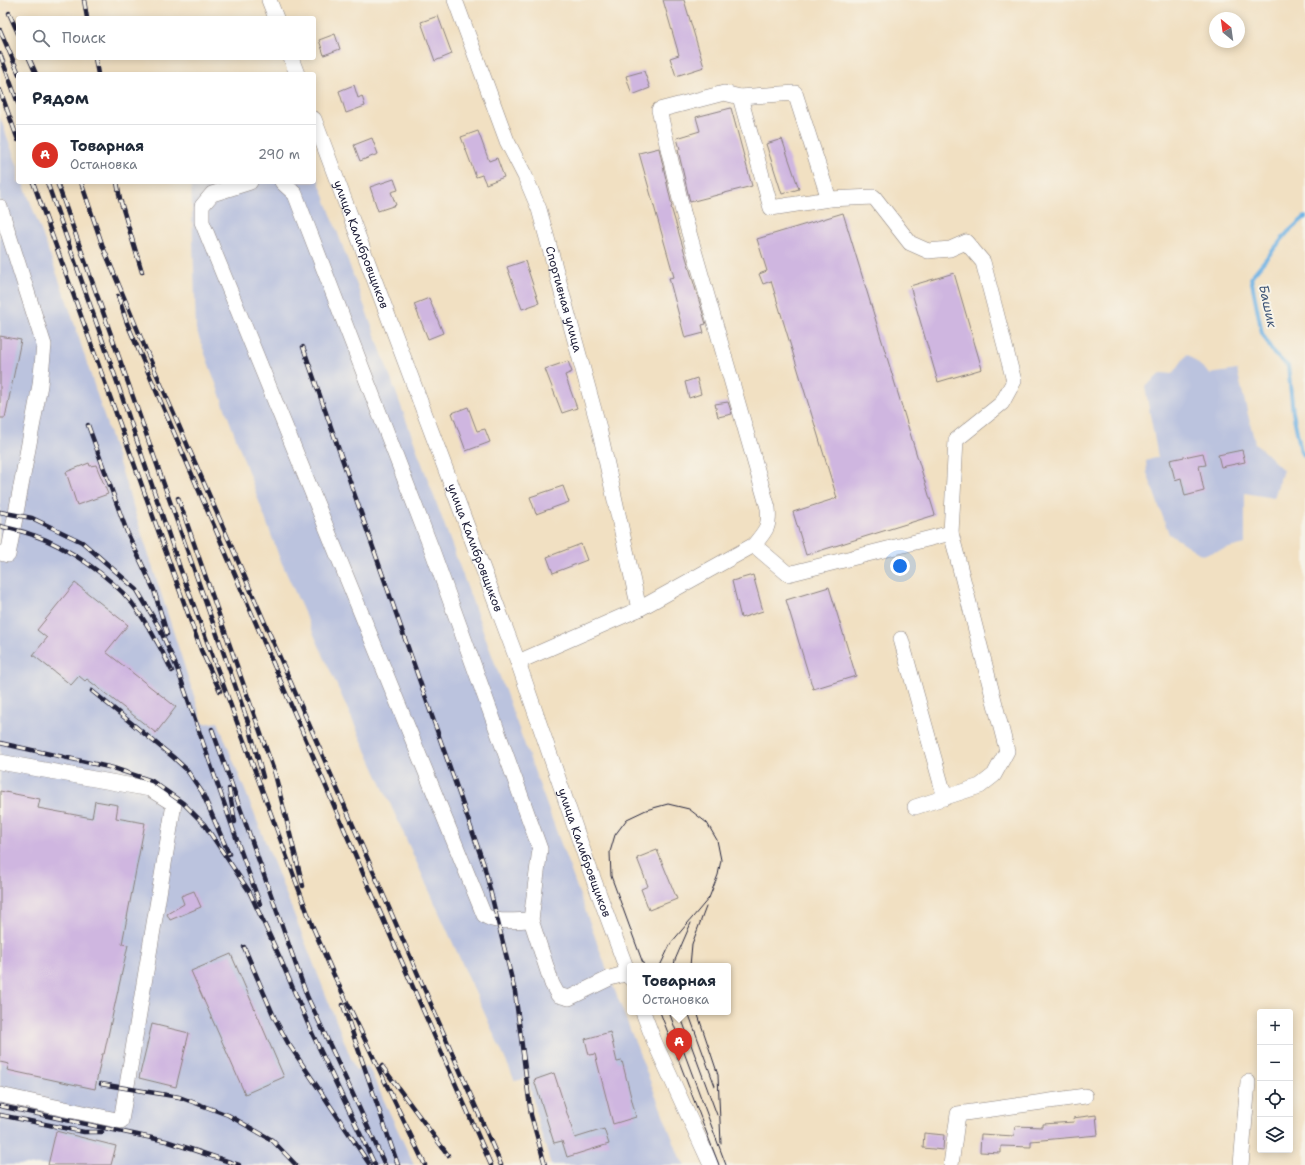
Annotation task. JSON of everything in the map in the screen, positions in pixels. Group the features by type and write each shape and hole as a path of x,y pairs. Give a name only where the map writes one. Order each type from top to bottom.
{"street":[{"path":"269,0 275,16"},
{"name":"Спортивная улица","path":"455,0 507,141 525,176 539,209 599,428 639,609"},
{"path":"292,60 296,72"},
{"path":"518,662 639,609 754,545 765,532 770,520 768,508 683,212 659,110 724,93 740,97 795,93 829,199"},
{"path":"740,97 771,208 829,199 874,197 910,243 928,251 950,249 966,242 983,262 1014,381 1002,403 956,440 951,533 1007,751 994,775 980,786 915,807"},
{"name":"улица Калибровщиков","path":"316,124 518,662 586,859 627,970"},
{"path":"244,184 212,194 202,206 202,222 484,915 488,918 498,920 531,920"},
{"path":"284,184 295,194 432,550 540,849 531,920 552,984 558,995 569,998 610,978 627,975"},
{"path":"0,207 44,345 40,385 8,555 0,553"},
{"path":"754,545 788,574 951,533"},
{"path":"900,639 945,798"},
{"path":"0,762 150,789 174,804 121,1121 0,1095"},
{"path":"644,1015 654,1041 711,1165"},
{"path":"1241,1165 1248,1082"},
{"path":"950,1165 958,1114 1085,1096"}],"shaded area":[{"path":"0,117 16,161 16,184 24,184 68,304 203,724 218,722 356,1071 368,1066 414,1165 0,1165"},
{"path":"316,173 610,978 680,1158 685,1165 551,1165 539,1126 528,1078 515,1081 280,559 196,329 191,184 316,184"},
{"path":"1187,354 1210,374 1237,370 1255,443 1283,470 1274,498 1245,493 1245,544 1202,555 1169,534 1147,473 1146,461 1158,457 1145,387 1161,373 1173,374"}],"building":[{"path":"663,0 684,0 704,67 676,76 670,58 679,55"},
{"path":"438,16 452,54 435,61 421,22"},
{"path":"335,34 340,49 324,55 319,40"},
{"path":"644,71 650,88 632,95 626,76"},
{"path":"354,85 358,98 362,96 365,106 346,113 339,91"},
{"path":"731,108 752,186 690,202 678,150 680,149 677,138 700,131 696,117"},
{"path":"478,131 489,161 497,158 504,177 486,184 482,175 476,177 461,137"},
{"path":"372,138 378,154 360,161 354,145"},
{"path":"782,139 799,189 782,194 766,144"},
{"path":"659,148 671,207 706,324 702,325 704,333 685,338 669,278 674,277 639,153"},
{"path":"394,179 398,190 391,192 396,205 378,211 370,187"},
{"path":"843,213 935,515 806,555 793,512 837,498 771,281 763,284 759,274 767,271 757,239"},
{"path":"525,261 539,303 522,309 507,267"},
{"path":"954,273 982,369 938,382 910,286"},
{"path":"429,298 443,333 428,339 414,304"},
{"path":"0,336 21,340 5,418 0,418"},
{"path":"568,361 572,372 565,375 577,408 562,413 545,369"},
{"path":"697,378 701,394 689,398 685,382"},
{"path":"728,402 732,414 718,417 715,404"},
{"path":"468,407 477,431 485,429 490,442 466,451 452,413"},
{"path":"1242,450 1245,462 1221,467 1218,455"},
{"path":"1203,453 1206,465 1199,466 1204,491 1185,496 1181,478 1175,480 1170,460"},
{"path":"89,463 90,466 96,465 108,494 77,505 66,472"},
{"path":"563,486 569,502 536,514 530,497"},
{"path":"581,544 587,560 553,573 547,557"},
{"path":"753,575 763,611 741,618 732,581"},
{"path":"75,583 128,625 106,652 176,707 156,733 87,679 85,681 79,676 71,685 33,655 47,638 37,630"},
{"path":"829,587 856,676 813,689 786,600"},
{"path":"0,791 40,799 38,808 92,818 95,801 118,805 116,818 145,823 122,944 128,945 95,1089 7,1070 9,1064 0,1062"},
{"path":"657,850 677,899 649,910 641,889 648,886 637,858"},
{"path":"194,891 201,907 170,920 167,914 184,904 181,896"},
{"path":"231,954 284,1077 245,1094 191,971"},
{"path":"152,1024 189,1033 176,1087 139,1078"},
{"path":"610,1032 617,1062 622,1061 636,1117 613,1124 595,1054 589,1055 585,1039"},
{"path":"554,1073 575,1138 604,1129 609,1144 567,1157 562,1141 554,1143 534,1080"},
{"path":"1096,1115 1098,1135 1031,1141 1031,1147 1001,1146 1001,1153 980,1152 981,1134 1014,1136 1015,1126 1043,1127 1043,1124 1074,1122 1073,1118"},
{"path":"56,1131 116,1146 111,1165 48,1165"},
{"path":"924,1133 944,1135 943,1150 923,1148"}],"waterway":[{"name":"Башик","path":"1305,217 1288,232 1251,277 1262,333 1274,354 1288,366 1293,412 1301,452 1305,456"}],"tram line":[{"path":"643,963 611,876 610,852 615,835 627,819 646,810 668,804 689,809 707,823 717,840 721,860 718,875 709,898 671,943 661,963"},
{"path":"690,963 692,944 706,907"},
{"path":"674,963 691,923"},
{"path":"661,1015 719,1165"},
{"path":"670,1015 726,1165"},
{"path":"680,1015 717,1115"},
{"path":"689,1015 715,1086"},
{"path":"698,1015 718,1075 721,1144"}],"railway":[{"path":"84,0 87,16"},
{"path":"9,13 16,29"},
{"path":"0,30 18,72"},
{"path":"0,54 16,98"},
{"path":"30,60 35,72"},
{"path":"95,60 98,72"},
{"path":"0,90 16,134"},
{"path":"34,184 201,650 220,691"},
{"path":"48,184 180,568 312,925 332,971 425,1165"},
{"path":"58,184 248,722 263,777"},
{"path":"82,184 103,247 146,350 501,1165"},
{"path":"117,184 120,199 142,272"},
{"path":"118,296 127,323 366,880 491,1165"},
{"path":"303,347 484,865 515,992 531,1115 545,1165"},
{"path":"88,425 127,532 154,590 167,634"},
{"path":"178,498 275,774 303,886"},
{"path":"0,512 32,518 82,542 137,590 159,627 177,668 260,904"},
{"path":"0,526 33,535 59,546 87,563 112,583 123,593 138,611 154,636 172,671"},
{"path":"92,691 186,769 202,792 229,854"},
{"path":"212,729 307,996 385,1165"},
{"path":"0,743 113,768 152,781 183,803 204,824 249,891 312,1033 375,1165"},
{"path":"229,789 235,822"},
{"path":"244,947 275,1019 288,1043 370,1165"},
{"path":"343,1005 398,1165"},
{"path":"382,1066 448,1155"},
{"path":"101,1084 179,1097 228,1115 272,1140 296,1165"},
{"path":"0,1106 166,1141 239,1165"},
{"path":"0,1115 84,1132 102,1132"}],"place":[{"name":"Товарная","path":"679,1061"}]}
